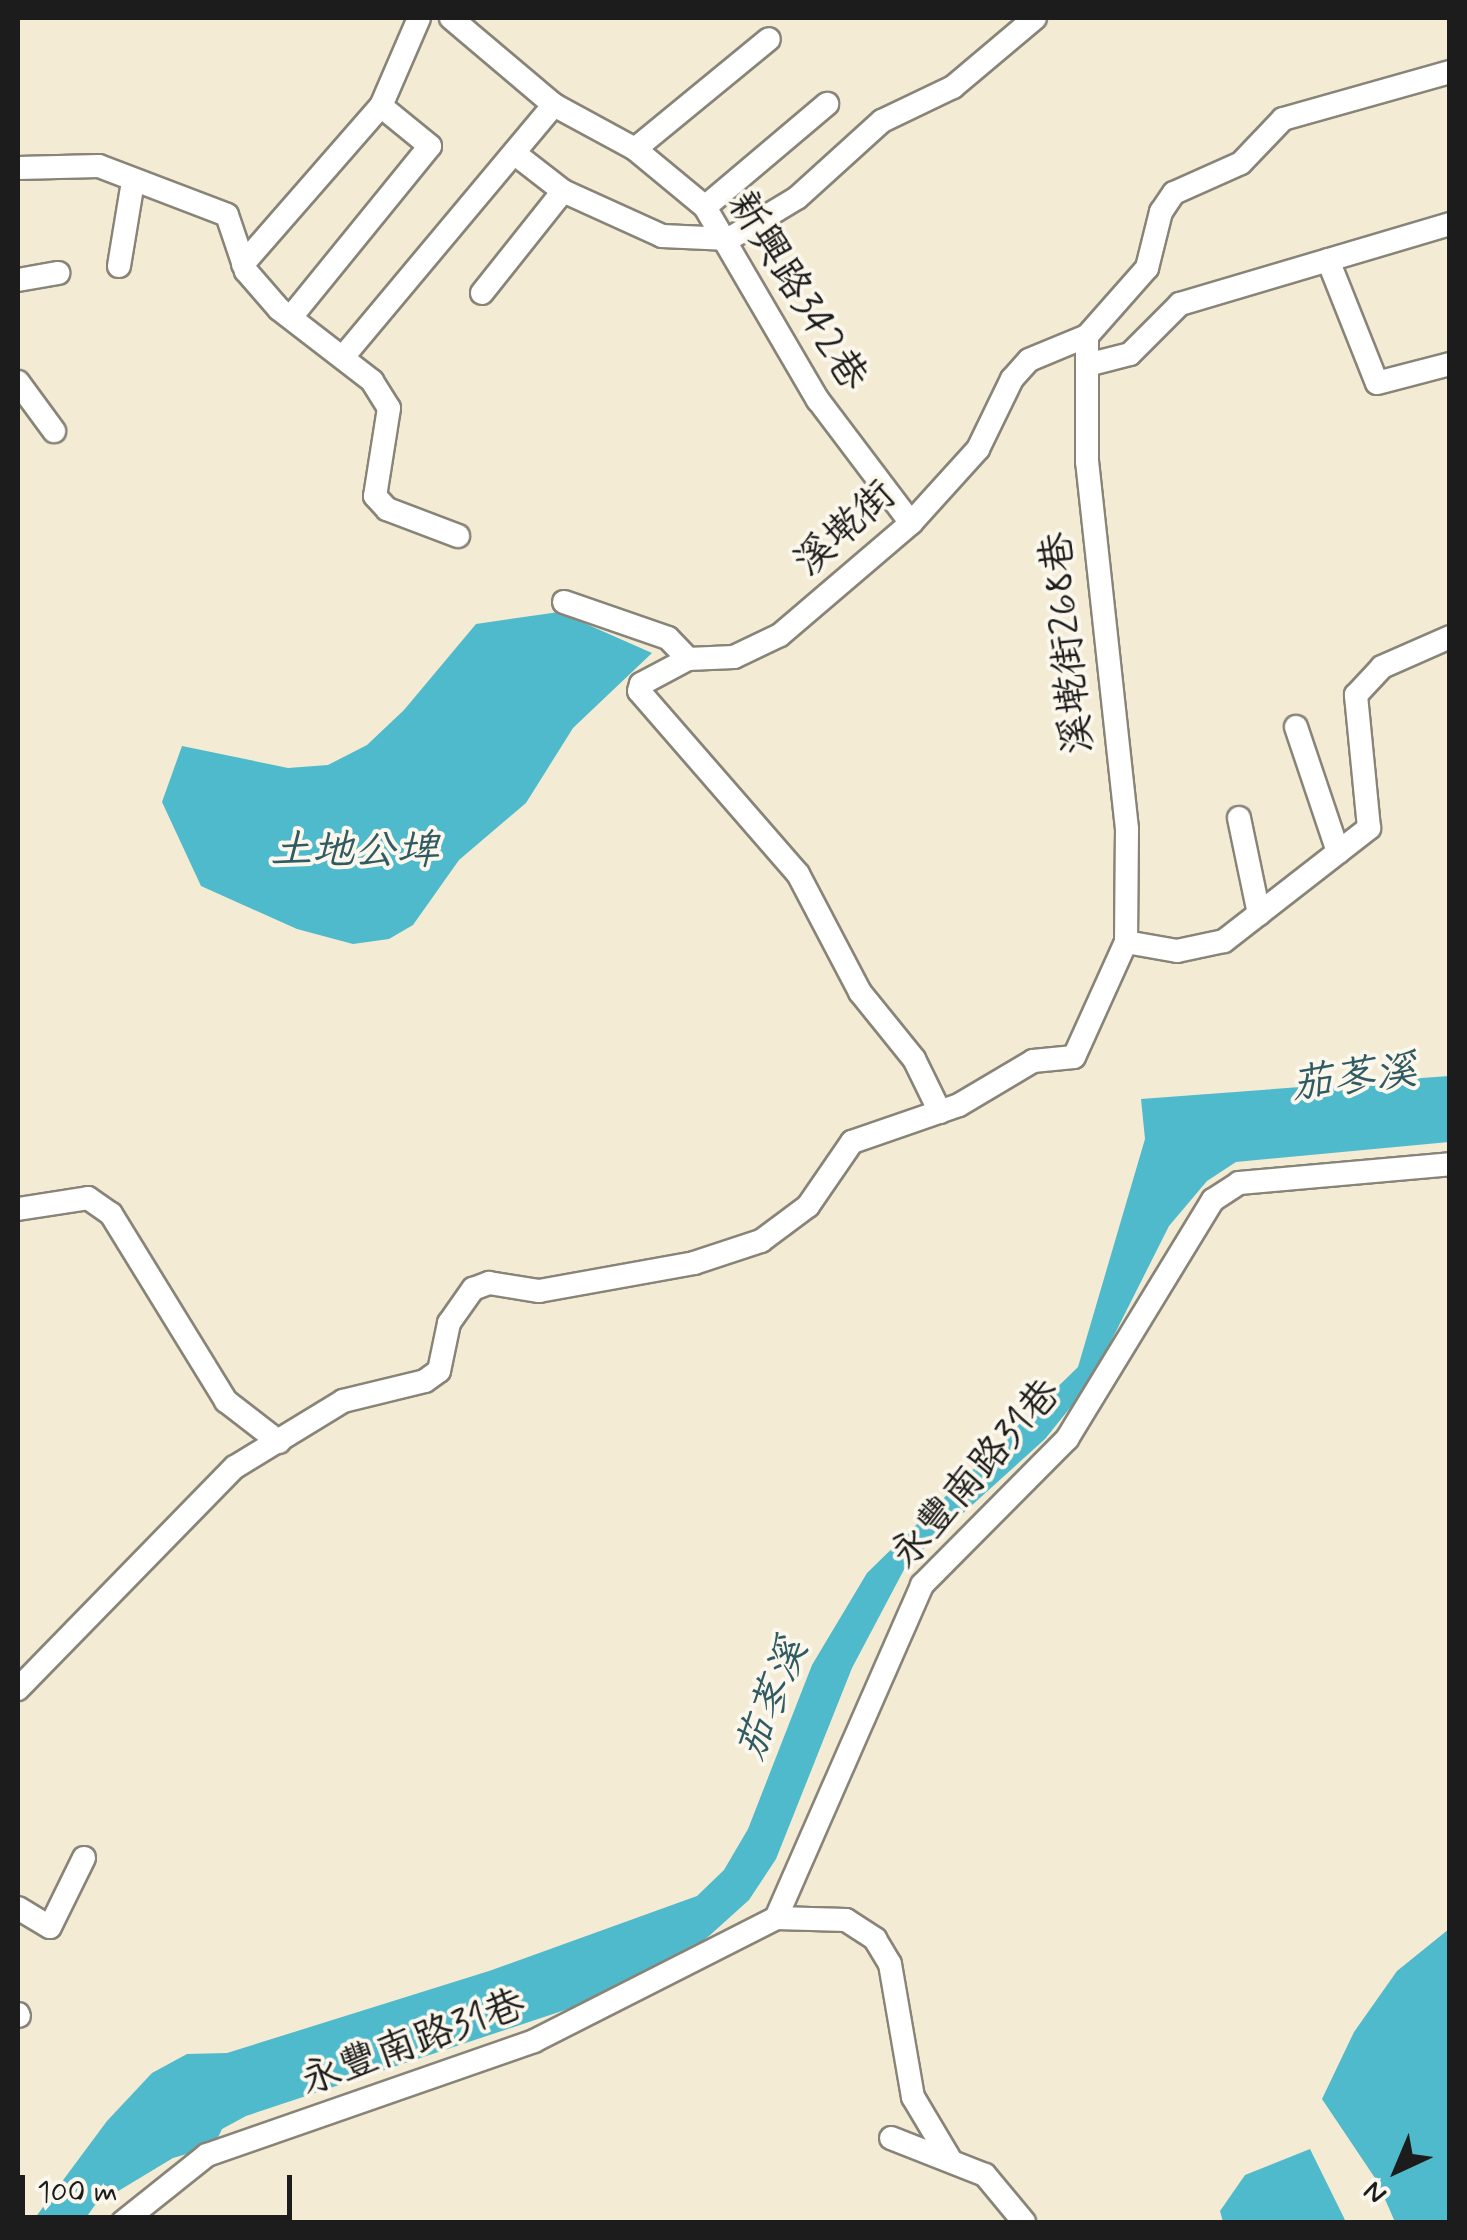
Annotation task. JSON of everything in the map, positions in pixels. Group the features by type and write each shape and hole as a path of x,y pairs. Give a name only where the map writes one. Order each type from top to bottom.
{"street":[{"path":"243,264 381,106 419,18"},
{"name":"新興路342巷","path":"451,18 554,105 635,149 705,207 729,239 818,400 911,523"},
{"path":"514,152 563,191 662,236 729,239 798,198 882,121 953,87 1035,18"},
{"path":"635,149 769,39"},
{"name":"溪墘街","path":"940,1112 914,1058 860,992 798,874 639,691 656,673 688,660 734,657 780,635 911,523 978,449 1012,379 1029,360 1088,336 1147,268 1160,212 1174,193 1241,163 1283,118 1450,72"},
{"path":"705,207 827,104"},
{"path":"343,356 554,105"},
{"path":"291,317 430,146 381,106"},
{"path":"18,168 99,166 227,215 243,264 291,317 372,381 389,408 375,496 387,510 458,536"},
{"path":"119,266 133,181"},
{"path":"482,293 563,191"},
{"path":"1087,365 1130,354 1180,304 1450,224"},
{"path":"1328,260 1377,383 1450,364"},
{"path":"18,280 58,272"},
{"name":"溪墘街268巷","path":"1088,336 1087,462 1100,614 1127,829 1126,942"},
{"path":"18,382 54,430"},
{"path":"564,602 668,638 688,660"},
{"path":"18,1689 235,1467 344,1400 426,1381 438,1371 449,1323 473,1288 489,1283 538,1291 694,1263 761,1241 808,1206 852,1142 940,1112 1033,1062 1074,1057 1126,942 1201,949 1259,914 1369,828 1356,694 1382,666 1450,637"},
{"path":"1296,728 1338,852"},
{"path":"1240,818 1259,914"},
{"name":"永豐南路31巷","path":"123,2222 207,2155 534,2042 776,1918 922,1585 1067,1439 1213,1200 1239,1183 1450,1164"},
{"path":"18,1209 88,1198 110,1214 226,1401 279,1442"},
{"path":"18,1908 50,1927 84,1858"},
{"path":"776,1918 846,1920 875,1939 890,1964 912,2097 950,2159"},
{"path":"891,2138 985,2175 1024,2222"}],"water":[{"name":"土地公埤","path":"559,612 652,653 573,728 526,803 459,860 413,925 389,939 353,944 297,929 201,886 162,802 182,746 288,768 328,765 367,745 404,710 476,624"},
{"path":"1449,1076 1449,1142 1236,1162 1207,1181 1169,1226 1090,1383 1045,1439 907,1564 852,1668 776,1859 749,1900 709,1936 670,1967 607,1996 246,2116 222,2129 214,2146 173,2158 95,2205 83,2222 32,2222 107,2121 152,2073 187,2054 227,2053 489,1971 697,1896 724,1870 748,1829 812,1665 867,1573 1078,1367 1145,1139 1141,1099"},
{"path":"1449,1929 1449,2222 1395,2222 1377,2181 1322,2099 1354,2032 1397,1971"},
{"path":"1310,2149 1346,2222 1223,2222 1220,2211 1245,2175"}],"water label":[{"name":"茄苳溪","path":"1354,1079"},
{"name":"茄苳溪","path":"773,1700"}]}
